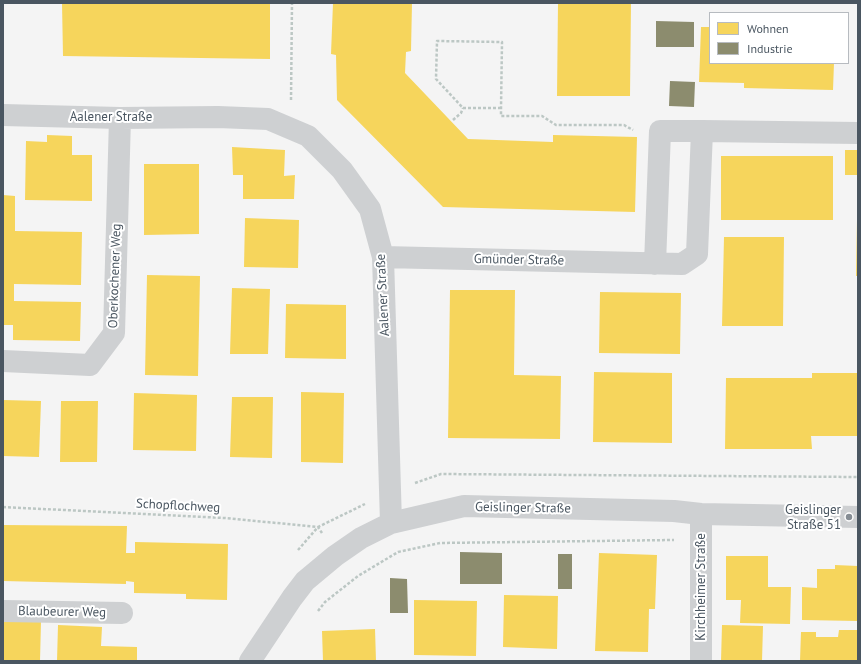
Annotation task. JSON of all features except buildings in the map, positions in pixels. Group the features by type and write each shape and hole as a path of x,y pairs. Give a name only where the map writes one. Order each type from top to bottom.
{"street":[{"name":"Aalener Straße","path":"3,115 120,118 218,117 268,119 308,136 342,170 370,209 383,257 391,523"},
{"name":"Oberkochener Weg","path":"3,361 90,365 114,334 120,118"},
{"path":"655,264 660,131 858,133"},
{"name":"Gmünder Straße","path":"383,257 682,264 697,254 702,131"},
{"name":"Geislinger Straße","path":"250,661 305,581 335,556 361,538 391,523 464,506 674,511 702,514 858,517"},
{"name":"Kirchheimer Straße","path":"702,514 702,661"},
{"name":"Blaubeurer Weg","path":"3,611 122,613"}],"path":[{"path":"292,3 290,98 308,136"},
{"path":"501,108 463,108 436,79 437,41 502,42 501,116 542,116 556,125 624,126 635,131 660,131"},
{"path":"453,120 461,113 463,108"},
{"name":"Schopflochweg","path":"3,507 225,518 318,527 335,556"},
{"path":"317,613 325,602 358,576 398,552 440,543 701,540"}],"place":[{"name":"Geislinger Straße 51","path":"849,517"}]}
